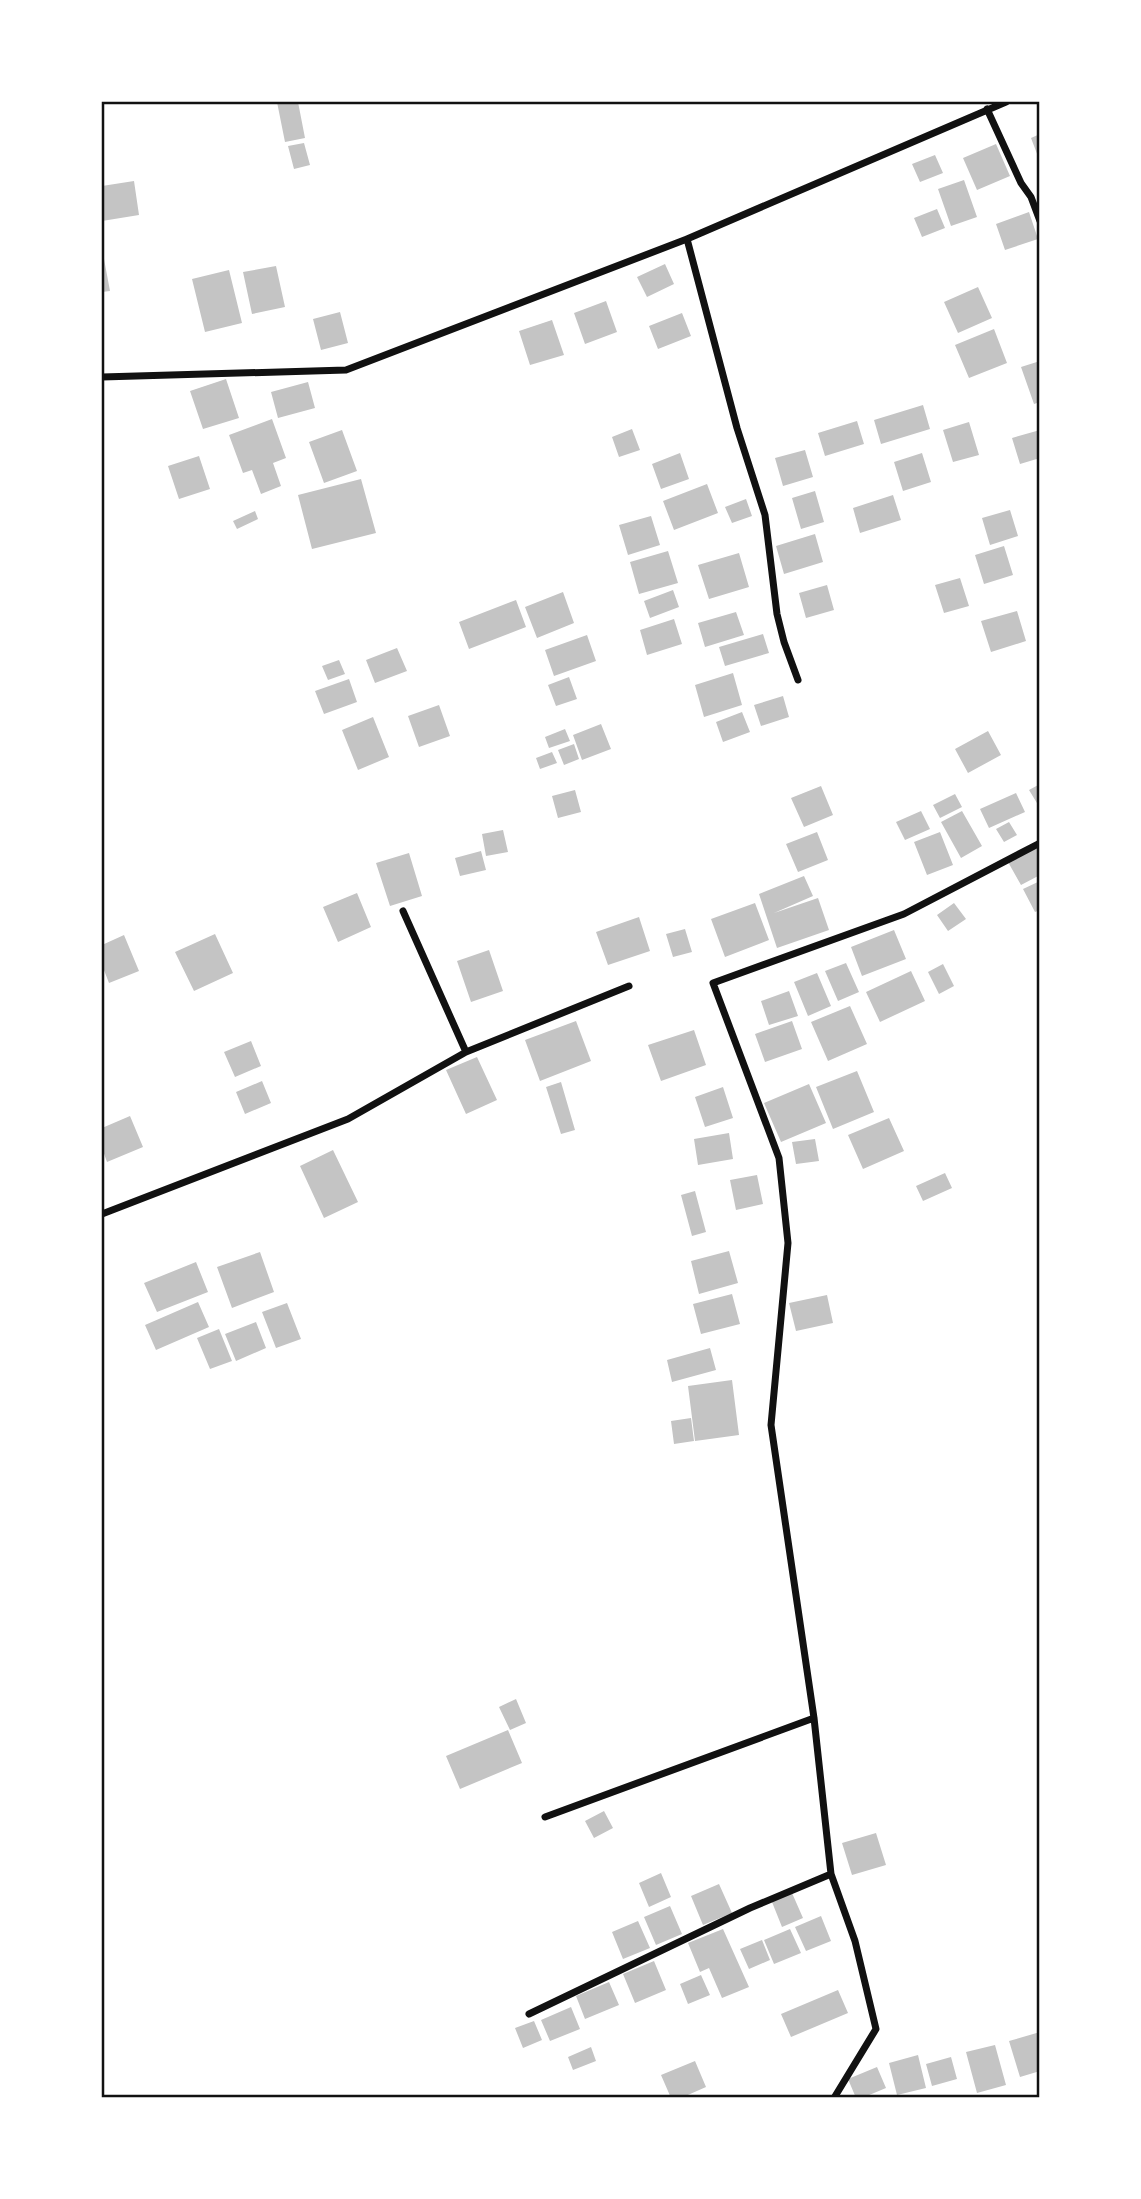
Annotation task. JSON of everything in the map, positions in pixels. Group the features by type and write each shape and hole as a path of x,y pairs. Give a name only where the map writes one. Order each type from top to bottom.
{"street":[{"path":"102,376 346,370 687,239 1006,102"},
{"path":"987,109 1021,183 1031,197 1040,221"},
{"path":"687,239 737,428 765,515 778,614 784,642 798,680"},
{"path":"834,2098 876,2029 855,1941 831,1874 814,1718 771,1426 788,1243 779,1158 713,983 904,914 1040,843"},
{"path":"403,911 466,1052"},
{"path":"102,1214 348,1119 466,1052 629,986"},
{"path":"545,1817 814,1718"},
{"path":"529,2014 750,1908 831,1874"}],"building":[{"path":"277,102 298,102 305,138 285,142"},
{"path":"1040,134 1040,159 1039,159 1031,138"},
{"path":"304,143 310,165 294,169 288,146"},
{"path":"996,144 1010,176 977,190 963,158"},
{"path":"935,155 943,173 920,182 912,164"},
{"path":"964,180 977,217 951,226 938,189"},
{"path":"134,181 139,215 102,221 102,186"},
{"path":"937,209 945,228 922,237 914,218"},
{"path":"1029,212 1038,239 1005,250 996,224"},
{"path":"102,259 110,291 102,292"},
{"path":"665,264 674,284 647,297 637,277"},
{"path":"276,266 285,307 252,314 243,272"},
{"path":"229,270 242,323 205,332 192,279"},
{"path":"978,287 992,318 958,333 944,302"},
{"path":"606,301 617,332 585,344 574,313"},
{"path":"340,312 348,343 321,350 313,319"},
{"path":"682,313 691,336 658,349 649,326"},
{"path":"552,320 564,355 530,365 519,331"},
{"path":"994,329 1007,363 969,378 955,345"},
{"path":"1040,361 1040,402 1034,404 1021,367"},
{"path":"226,379 239,418 203,429 190,391"},
{"path":"308,382 315,408 278,418 271,392"},
{"path":"923,405 930,429 881,444 874,420"},
{"path":"272,419 286,458 273,463 281,486 261,494 252,470 243,473 229,435"},
{"path":"857,421 864,444 825,456 818,433"},
{"path":"969,422 979,455 953,462 943,430"},
{"path":"632,429 640,450 619,457 612,437"},
{"path":"342,430 357,471 324,483 309,442"},
{"path":"1040,430 1040,458 1020,464 1012,438"},
{"path":"805,450 813,477 783,486 775,458"},
{"path":"680,453 689,479 661,489 652,464"},
{"path":"922,453 931,482 903,491 894,462"},
{"path":"199,456 210,489 179,499 168,466"},
{"path":"361,479 376,533 312,549 298,495"},
{"path":"707,484 718,513 674,530 663,501"},
{"path":"815,491 824,522 801,529 792,498"},
{"path":"893,495 901,520 860,533 853,508"},
{"path":"746,499 752,516 732,523 725,507"},
{"path":"1010,510 1018,536 990,545 982,518"},
{"path":"255,511 258,519 237,529 233,521"},
{"path":"651,516 660,545 628,555 619,525"},
{"path":"815,534 823,562 784,574 776,546"},
{"path":"1004,546 1013,575 984,584 975,555"},
{"path":"668,551 678,583 639,594 630,562"},
{"path":"739,553 749,587 709,599 698,565"},
{"path":"960,578 969,606 944,613 935,585"},
{"path":"827,585 834,610 806,618 799,593"},
{"path":"673,590 679,607 650,618 644,601"},
{"path":"563,592 574,623 537,638 525,607"},
{"path":"516,600 526,627 469,649 459,622"},
{"path":"1017,611 1026,641 991,652 981,621"},
{"path":"736,612 744,635 705,647 698,623"},
{"path":"674,619 682,644 647,655 640,630"},
{"path":"763,634 769,653 725,666 719,647"},
{"path":"587,635 596,661 554,676 545,650"},
{"path":"397,648 407,671 375,683 366,660"},
{"path":"339,660 345,674 328,680 322,666"},
{"path":"733,673 742,705 704,717 695,685"},
{"path":"569,677 577,699 556,706 548,685"},
{"path":"349,679 357,702 324,714 315,691"},
{"path":"783,696 789,717 761,726 754,705"},
{"path":"439,705 450,736 419,747 408,716"},
{"path":"742,712 750,732 723,742 716,722"},
{"path":"373,717 389,757 358,770 342,730"},
{"path":"601,724 611,749 582,760 573,735"},
{"path":"565,729 570,741 549,748 545,737"},
{"path":"988,731 1001,755 968,773 955,749"},
{"path":"574,744 579,759 564,765 558,750"},
{"path":"552,752 557,763 540,769 536,758"},
{"path":"1040,784 1040,808 1029,790"},
{"path":"821,786 833,815 804,827 791,798"},
{"path":"575,790 581,812 558,818 552,796"},
{"path":"1016,793 1025,812 989,828 980,809"},
{"path":"955,794 962,807 940,818 933,805"},
{"path":"921,811 930,829 905,840 896,822"},
{"path":"962,811 982,846 961,858 941,822"},
{"path":"1009,822 1017,835 1004,842 996,829"},
{"path":"503,830 508,852 486,856 482,834"},
{"path":"817,832 828,860 798,872 786,844"},
{"path":"940,832 953,865 927,875 914,842"},
{"path":"1040,846 1040,875 1021,885 1008,862"},
{"path":"481,851 486,870 460,876 455,858"},
{"path":"409,853 422,896 390,906 376,863"},
{"path":"804,876 813,896 774,913 818,898 829,930 777,948 759,894"},
{"path":"1040,881 1040,910 1035,912 1023,889"},
{"path":"357,893 371,927 338,942 323,907"},
{"path":"755,903 769,940 725,957 711,919"},
{"path":"954,903 966,919 948,931 937,915"},
{"path":"639,917 650,951 608,965 596,932"},
{"path":"685,929 692,952 673,957 666,934"},
{"path":"894,930 906,959 862,976 851,947"},
{"path":"215,934 233,973 194,991 175,952"},
{"path":"124,935 139,971 109,983 102,965 102,945"},
{"path":"489,950 503,991 471,1002 457,961"},
{"path":"846,963 859,992 838,1001 825,971"},
{"path":"943,964 954,986 939,994 928,972"},
{"path":"911,971 925,1001 880,1022 866,992"},
{"path":"817,973 831,1006 808,1016 794,982"},
{"path":"789,991 798,1016 769,1025 761,1001"},
{"path":"850,1006 867,1044 828,1061 811,1022"},
{"path":"576,1021 591,1061 540,1081 525,1040"},
{"path":"792,1021 802,1049 765,1062 755,1034"},
{"path":"694,1030 706,1065 661,1081 648,1045"},
{"path":"251,1041 261,1066 235,1077 224,1052"},
{"path":"477,1057 497,1100 466,1114 446,1070"},
{"path":"857,1071 874,1112 833,1129 816,1087"},
{"path":"262,1081 271,1103 245,1114 236,1092"},
{"path":"561,1082 575,1130 561,1134 546,1087"},
{"path":"809,1084 826,1123 781,1142 764,1103"},
{"path":"723,1087 733,1118 705,1127 695,1097"},
{"path":"130,1116 143,1147 107,1162 102,1148 102,1128"},
{"path":"889,1118 904,1151 863,1169 848,1135"},
{"path":"729,1133 733,1159 698,1165 694,1139"},
{"path":"815,1139 819,1161 796,1164 792,1142"},
{"path":"333,1150 358,1202 324,1218 300,1166"},
{"path":"945,1173 952,1188 923,1201 916,1186"},
{"path":"757,1175 763,1204 736,1210 730,1180"},
{"path":"695,1191 706,1232 692,1236 681,1195"},
{"path":"729,1251 738,1283 699,1294 691,1261"},
{"path":"260,1252 274,1292 232,1308 217,1267"},
{"path":"196,1262 208,1292 157,1312 144,1283"},
{"path":"732,1294 740,1324 701,1334 693,1304"},
{"path":"827,1295 833,1323 796,1331 789,1303"},
{"path":"198,1302 209,1327 156,1350 145,1325"},
{"path":"287,1303 301,1339 276,1348 262,1312"},
{"path":"256,1322 266,1348 236,1361 225,1334"},
{"path":"219,1329 232,1361 210,1369 197,1338"},
{"path":"710,1348 716,1370 672,1382 667,1360"},
{"path":"732,1380 739,1435 695,1441 688,1386"},
{"path":"691,1418 694,1441 674,1444 671,1421"},
{"path":"516,1699 526,1723 510,1730 499,1707"},
{"path":"508,1730 522,1763 460,1789 446,1756"},
{"path":"604,1811 613,1828 594,1838 585,1821"},
{"path":"876,1833 886,1865 852,1875 842,1843"},
{"path":"661,1873 671,1897 649,1907 639,1883"},
{"path":"719,1884 732,1913 703,1925 691,1896"},
{"path":"792,1893 803,1918 782,1927 772,1902"},
{"path":"670,1906 682,1934 656,1945 644,1917"},
{"path":"821,1916 831,1941 806,1951 795,1927"},
{"path":"638,1921 650,1948 623,1959 612,1932"},
{"path":"723,1929 749,1987 722,1998 709,1968 700,1972 688,1943"},
{"path":"790,1929 801,1953 774,1964 764,1940"},
{"path":"762,1940 770,1960 749,1969 740,1949"},
{"path":"654,1961 666,1990 635,2003 623,1974"},
{"path":"701,1975 710,1995 688,2004 680,1984"},
{"path":"609,1982 619,2005 585,2019 576,1996"},
{"path":"838,1990 848,2013 791,2037 781,2014"},
{"path":"571,2007 580,2029 550,2041 541,2020"},
{"path":"534,2021 542,2040 523,2048 515,2028"},
{"path":"1040,2032 1040,2071 1020,2077 1009,2041"},
{"path":"995,2045 1006,2085 977,2093 966,2052"},
{"path":"591,2047 596,2061 573,2070 568,2057"},
{"path":"918,2055 926,2088 897,2095 889,2063"},
{"path":"951,2057 957,2079 932,2086 926,2064"},
{"path":"695,2061 706,2087 681,2098 671,2098 661,2075"},
{"path":"877,2067 886,2088 856,2098 848,2079"}]}
